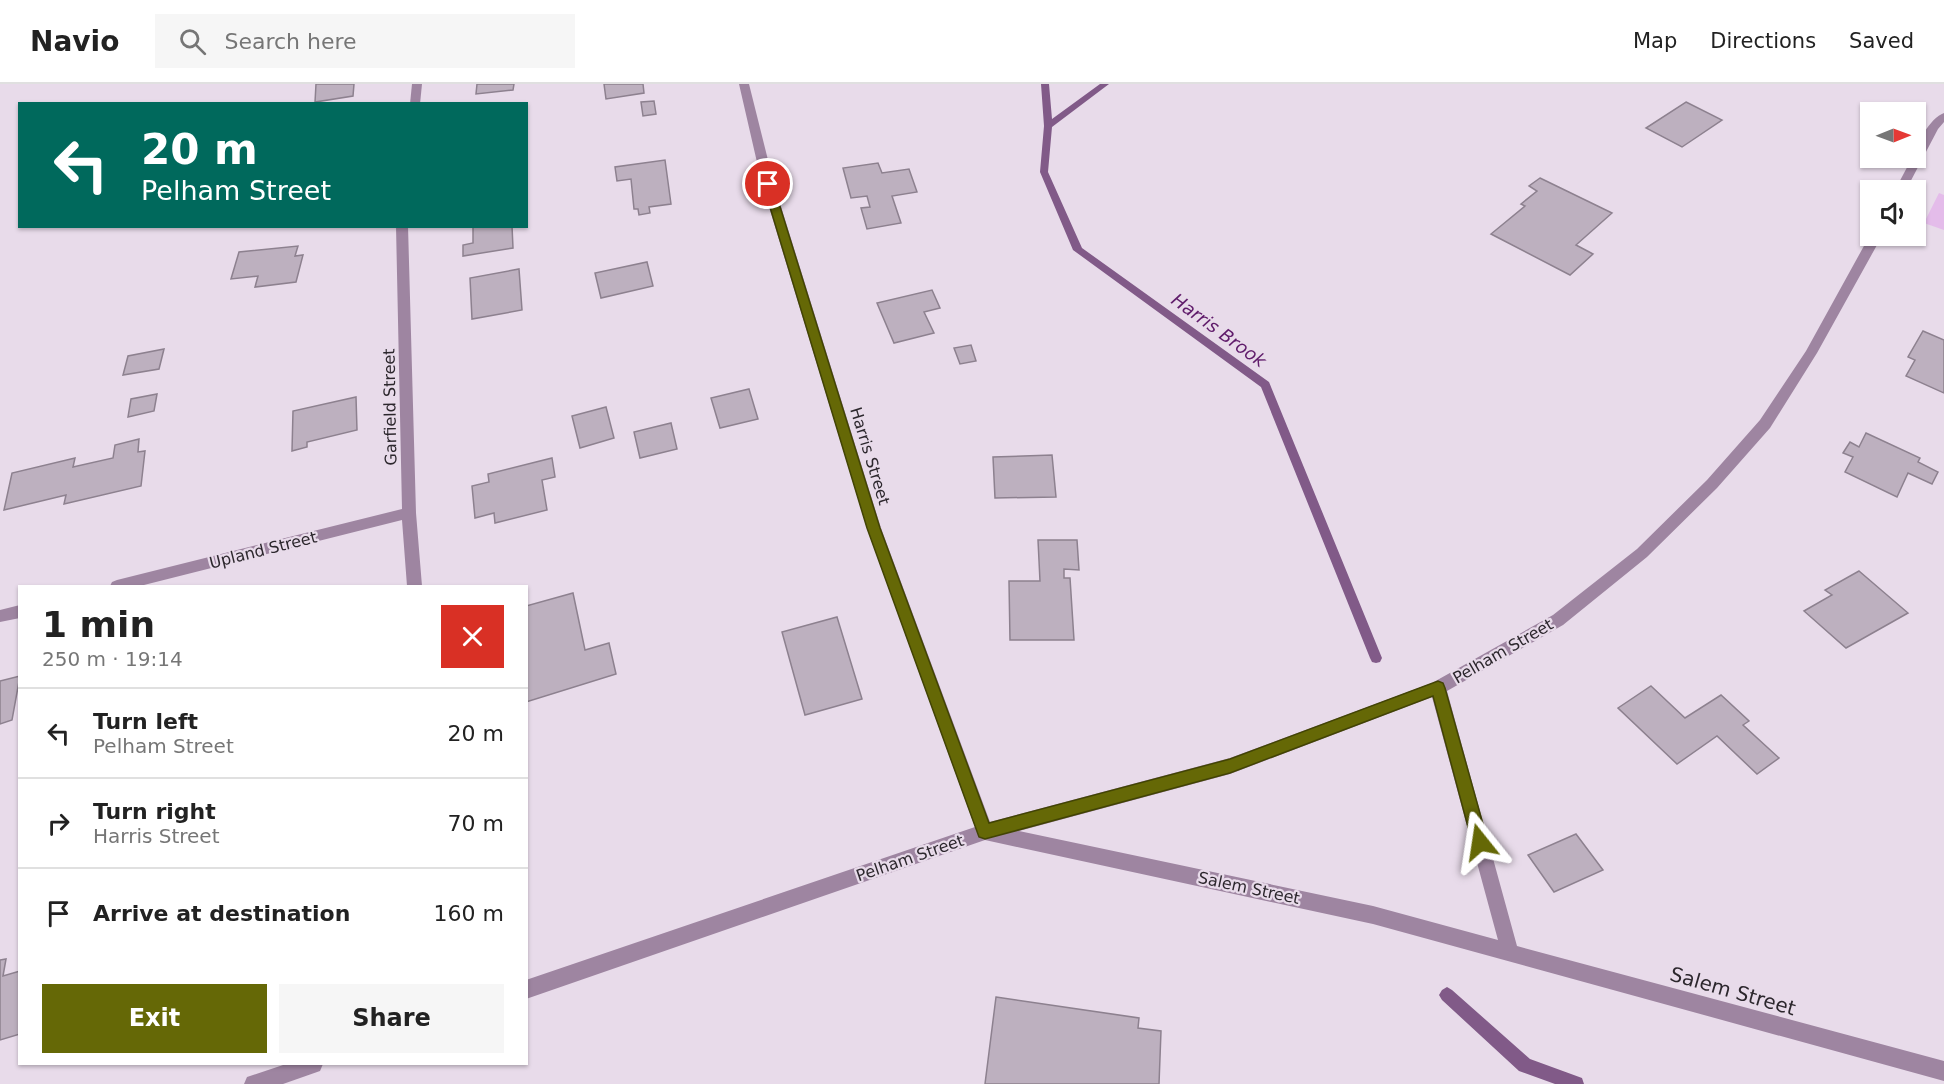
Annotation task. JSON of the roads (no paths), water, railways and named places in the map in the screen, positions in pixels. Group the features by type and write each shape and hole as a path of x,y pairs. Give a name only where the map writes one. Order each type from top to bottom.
{"street":[{"path":"415,102 417,84"},
{"name":"Harris Street","path":"744,84 768,184 874,528 985,832"},
{"path":"1905,180 1933,128 1944,116"},
{"name":"Garfield Street","path":"402,228 409,513 415,585"},
{"name":"Pelham Street","path":"528,989 985,832 1230,766 1438,688 1558,620 1642,553 1712,484 1765,424 1811,353 1870,246"},
{"name":"Upland Street","path":"121,585 409,513"},
{"path":"0,616 18,612"},
{"path":"1438,688 1510,952"},
{"name":"Salem Street","path":"985,832 1373,915 1944,1071"},
{"path":"254,1084 310,1065"}],"waterway":[{"path":"1045,84 1048,126"},
{"name":"Harris Brook","path":"1048,126 1105,84"},
{"name":"Harris Brook","path":"1048,126 1044,172 1078,250 1265,385 1376,658"},
{"name":"Harris Brook","path":"1447,995 1525,1065 1576,1084"}]}
